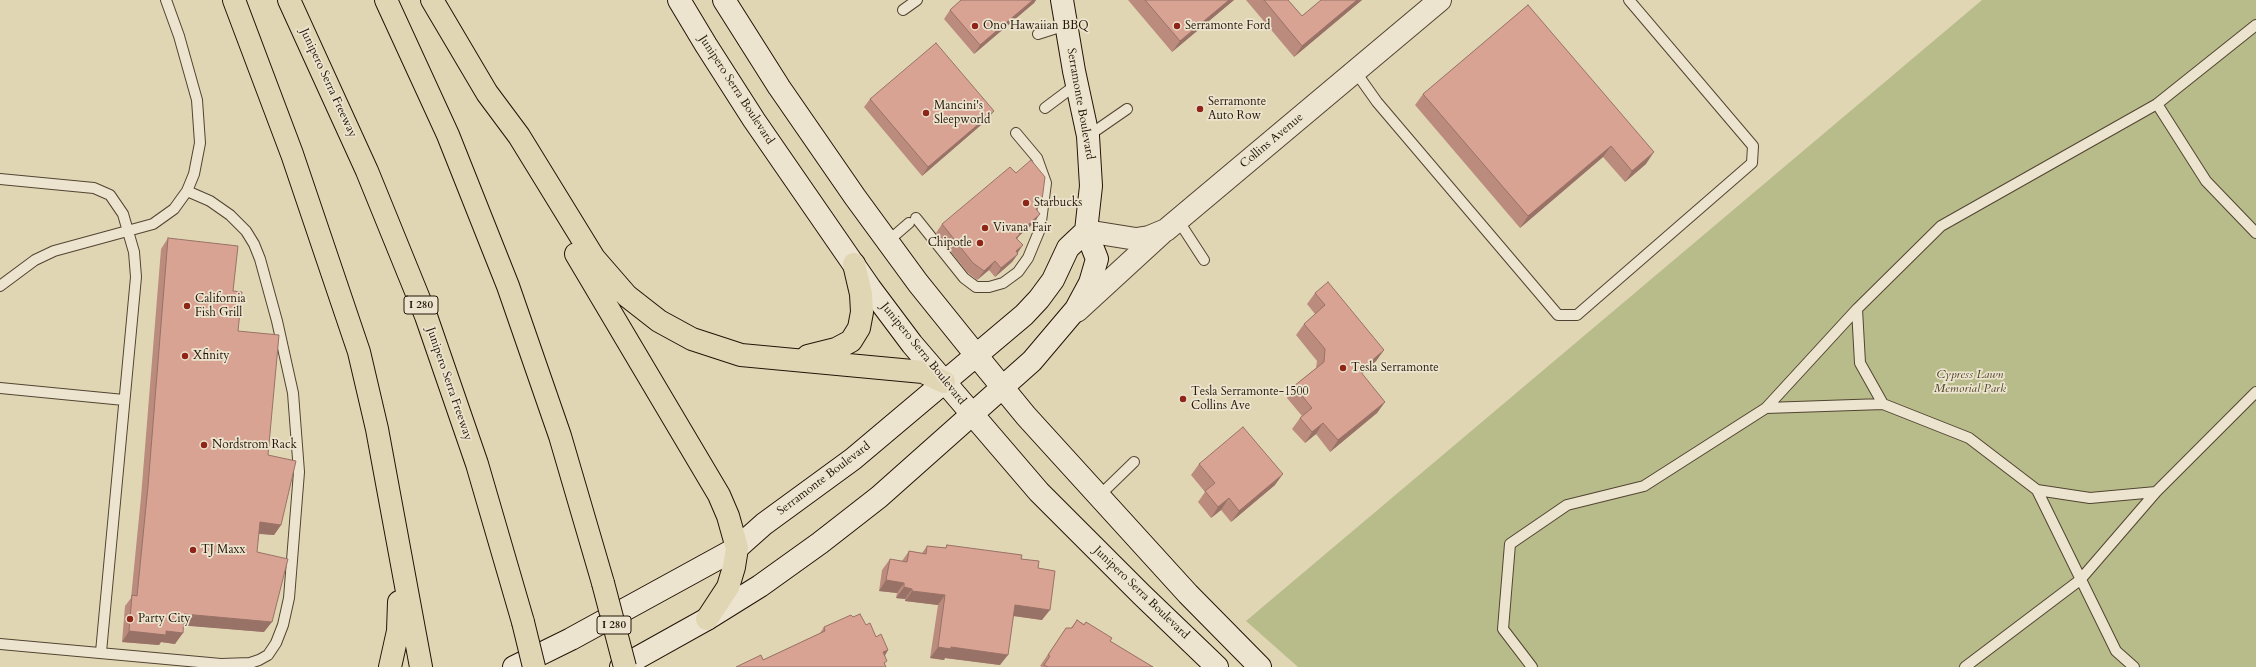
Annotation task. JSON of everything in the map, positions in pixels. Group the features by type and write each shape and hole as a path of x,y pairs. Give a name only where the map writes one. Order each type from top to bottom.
{"highway":[{"path":"234,0 292,154 359,352 377,429 421,667"},
{"name":"Junipero Serra Freeway","path":"289,0 367,171 426,316 477,464 523,622 534,667"},
{"name":"I 280","path":"386,0 448,135 508,286 560,436 603,583 625,667"},
{"path":"432,0 487,93 510,141 719,495 737,548 734,567 728,587 707,619"},
{"path":"487,93 519,136 594,258 627,296 658,321 692,339 725,351 758,357 923,372 944,382"},
{"path":"758,357 793,358 818,355 836,349 851,341 859,328 862,312 861,294 854,264"},
{"path":"390,667 398,631 400,557"}],"main road":[{"name":"Junipero Serra Boulevard","path":"679,0 738,94 854,264 890,315 944,382 1039,492 1080,535 1217,667"},
{"path":"724,0 799,116 888,242 1002,388 1188,594 1260,667"},
{"name":"Serramonte Boulevard","path":"621,667 707,619 760,586 820,544 879,497 1002,388 1044,349 1070,318 1086,292 1096,266 1095,252 1086,231 1091,186 1088,136 1062,0"},
{"name":"Collins Avenue","path":"1086,231 1136,238 1155,235 1172,225 1440,0"},
{"path":"1070,318 1172,225"},
{"name":"Serramonte Boulevard","path":"514,667 571,639 737,548 764,524 852,458 1019,320 1040,299 1053,280 1068,248 1086,231"}],"lane":[{"path":"0,286 34,260 54,251 72,245 129,232 161,220 174,209 187,191 194,174 200,143 197,100 179,36 166,0"},
{"path":"903,10 917,0"},
{"path":"1355,71 1377,102 1558,314 1577,315 1752,162 1753,146 1629,0"},
{"path":"1038,34 1066,25"},
{"path":"1532,667 1503,629 1510,544 1567,505 1644,486 1766,408 1857,309 1941,226 2158,104 2256,25"},
{"path":"1045,108 1077,84"},
{"path":"2158,104 2206,181 2256,233"},
{"path":"1088,136 1127,109"},
{"path":"888,242 912,221 964,278 976,287 989,287 1003,283 1018,272 1028,258 1040,229 1046,183 1037,158 1016,132"},
{"path":"0,179 101,190 110,195 117,204 129,232 134,252 136,277 101,652"},
{"path":"0,644 221,664 250,663 268,654 276,643 289,598 299,472 293,393 277,321 260,259 246,231 230,215 215,205 187,191"},
{"path":"1172,225 1204,260"},
{"path":"1857,309 1860,363 1883,404"},
{"path":"0,388 124,400"},
{"path":"1965,667 2080,580 2156,492 2256,392"},
{"path":"1766,408 1883,404 1969,438 2037,490 2116,651 2134,667"},
{"path":"1099,496 1134,462"},
{"path":"2037,490 2090,498 2156,492"}],"green space":[{"name":"Cypress Lawn Memorial Park","path":"1982,0 2256,0 2256,667 1298,667 1246,621"}],"building":[{"path":"961,0 1033,0 980,45 950,10"},
{"name":"Serramonte Ford","path":"1145,0 1229,0 1180,41"},
{"path":"1264,0 1288,0 1302,16 1321,0 1357,0 1302,46"},
{"path":"1528,5 1654,152 1632,171 1611,146 1528,216 1423,94"},
{"name":"Mancini's Sleepworld","path":"936,43 994,111 928,167 870,99"},
{"name":"Vivana Fair","path":"1031,160 1045,177 1042,200 1040,202 1042,204 1036,209 1040,214 1019,233 1020,234 1016,238 1023,245 1016,251 1018,254 1001,268 995,261 984,271 973,263 942,224 1010,167 1016,173"},
{"path":"168,238 238,246 233,291 242,292 238,331 279,335 268,455 296,461 281,525 260,522 257,552 288,559 272,622 184,614 183,633 166,631 166,635 129,631 132,595 137,596 148,486"},
{"name":"Tesla Serramonte","path":"1328,282 1384,350 1360,371 1385,402 1338,440 1323,423 1312,432 1300,418 1312,408 1294,386 1324,362 1325,349 1304,324 1325,305 1315,293"},
{"path":"1243,427 1283,474 1239,511 1229,498 1218,507 1205,491 1215,483 1199,464"},
{"path":"947,545 1022,555 1021,559 1039,561 1038,568 1055,571 1050,610 1015,605 1008,655 951,647 951,649 938,647 945,595 912,591 912,589 904,587 904,583 886,580 890,559 907,562 909,551 926,554 927,546 946,548"},
{"path":"860,614 866,625 870,623 876,637 881,634 888,650 883,652 887,661 884,663 886,667 736,667 761,655 763,660 825,631 824,627 851,615 853,617"},
{"path":"1077,620 1084,625 1086,622 1112,638 1110,641 1153,667 1048,667 1044,665 1050,656 1048,655 1066,628 1072,628"}],"place":[{"name":"Ono Hawaiian BBQ","path":"975,26"},
{"name":"Serramonte Ford","path":"1177,26"},
{"name":"Serramonte Auto Row","path":"1200,109"},
{"name":"Mancini's Sleepworld","path":"926,113"},
{"name":"Starbucks","path":"1026,203"},
{"name":"Vivana Fair","path":"985,228"},
{"name":"Chipotle","path":"980,243"},
{"name":"California Fish Grill","path":"187,306"},
{"name":"Xfinity","path":"185,356"},
{"name":"Tesla Serramonte","path":"1343,368"},
{"name":"Tesla Serramonte-1500 Collins Ave","path":"1183,399"},
{"name":"Nordstrom Rack","path":"204,445"},
{"name":"TJ Maxx","path":"193,550"},
{"name":"Party City","path":"130,619"}]}
